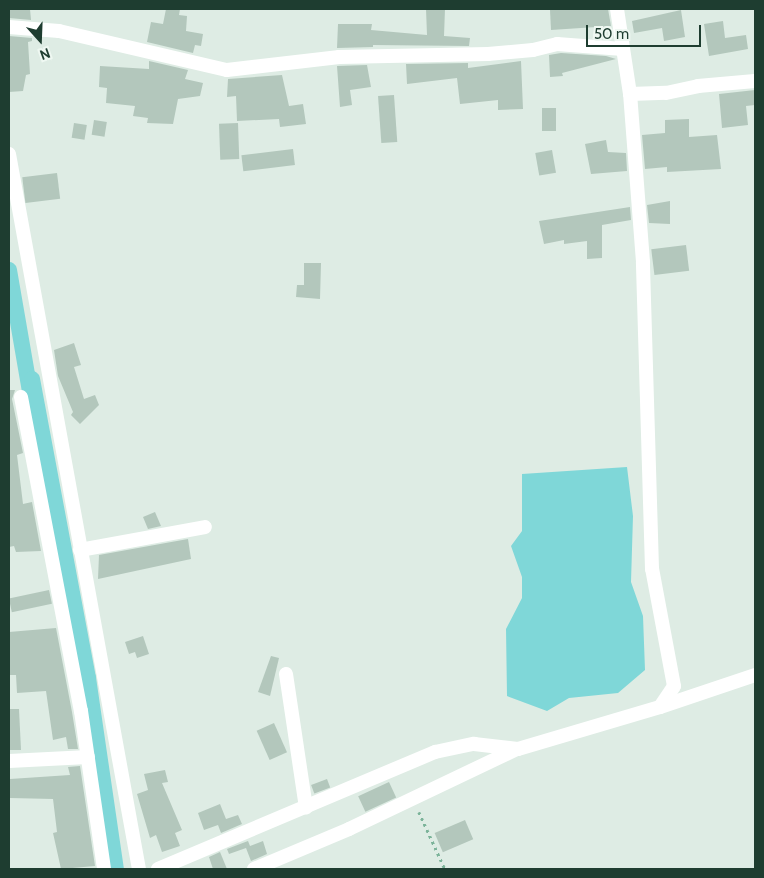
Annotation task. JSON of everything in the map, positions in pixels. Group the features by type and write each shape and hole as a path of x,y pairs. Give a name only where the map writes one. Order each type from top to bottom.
{"street":[{"path":"617,9 630,94 643,262 652,569 674,686 660,707"},
{"path":"9,26 59,32 226,70 339,57 488,54 533,50 557,44 623,48"},
{"path":"630,94 666,93 698,86 755,80"},
{"path":"9,154 80,550 140,869"},
{"path":"21,397 88,757 104,869"},
{"path":"80,550 205,527"},
{"path":"286,674 306,808"},
{"path":"254,869 413,799 518,749 660,707 755,675"},
{"path":"158,869 435,752 474,744 518,749"},
{"path":"9,761 88,757"}],"path":[{"path":"413,799 445,869"}],"water":[{"path":"627,467 633,516 631,582 643,616 645,670 618,693 569,698 547,711 507,696 506,629 522,598 522,577 511,546 522,531 522,474"}],"building":[{"path":"9,9 30,9 31,20 9,18"},
{"path":"166,9 180,9 179,15 187,16 186,31 203,34 201,46 195,45 193,53 147,42 151,22 163,24"},
{"path":"426,9 445,9 444,36 470,38 469,46 373,45 373,47 337,48 338,24 372,24 371,30 427,35"},
{"path":"608,9 611,26 551,30 550,10"},
{"path":"681,10 685,37 664,41 662,28 634,33 632,21"},
{"path":"723,21 725,38 746,35 748,49 709,56 704,24"},
{"path":"9,36 32,38 32,41 28,42 30,74 26,75 23,91 9,92"},
{"path":"561,53 606,56 616,59 562,73 563,76 550,77 549,55"},
{"path":"149,61 188,70 185,79 203,83 200,96 178,99 173,124 147,123 148,118 133,116 135,106 106,103 107,88 99,87 100,66 149,69"},
{"path":"521,61 523,109 498,110 498,100 460,104 457,78 407,84 406,64 468,63 468,68"},
{"path":"367,65 371,87 350,90 352,105 340,107 337,66"},
{"path":"282,75 289,106 303,104 306,124 280,127 279,119 237,121 236,96 227,97 228,79"},
{"path":"755,90 755,105 746,106 748,125 722,128 719,94"},
{"path":"394,95 397,142 381,143 378,96"},
{"path":"542,108 556,108 556,131 542,131"},
{"path":"689,119 689,137 717,135 721,169 667,172 667,167 645,169 642,135 665,133 665,120"},
{"path":"94,120 107,122 104,137 92,135"},
{"path":"74,123 87,125 84,140 72,138"},
{"path":"238,123 239,159 220,160 219,124"},
{"path":"606,140 608,152 626,153 627,171 591,174 585,144"},
{"path":"293,149 295,165 243,171 241,155"},
{"path":"552,150 556,173 539,176 535,153"},
{"path":"57,173 60,199 25,203 22,177"},
{"path":"670,201 670,224 649,223 647,205"},
{"path":"630,207 631,220 602,225 602,258 587,259 587,241 564,244 564,240 544,244 539,221"},
{"path":"686,245 689,271 654,275 651,249"},
{"path":"304,263 321,263 320,299 296,297 297,285 304,285"},
{"path":"74,343 81,365 74,367 84,399 95,395 99,405 80,424 71,415 73,412 58,376 54,350"},
{"path":"9,390 15,390 12,399 23,453 17,455 23,504 32,502 41,551 16,552 14,546 9,547"},
{"path":"155,512 161,526 148,529 143,517"},
{"path":"188,539 191,559 98,579 99,555"},
{"path":"49,590 52,604 12,612 9,599"},
{"path":"56,628 78,749 68,749 66,737 53,740 46,691 17,693 16,675 9,675 9,632"},
{"path":"143,636 149,654 137,658 135,652 129,654 125,642"},
{"path":"271,656 279,658 270,696 258,692"},
{"path":"9,709 19,709 21,750 9,750"},
{"path":"274,723 287,752 270,760 257,731"},
{"path":"80,766 95,866 61,869 53,833 57,832 53,799 10,798 10,779 70,775 68,767"},
{"path":"165,770 168,782 162,783 182,830 175,833 180,846 162,852 156,835 150,838 137,794 148,790 144,774"},
{"path":"327,779 330,787 314,793 311,785"},
{"path":"389,782 396,797 365,812 358,796"},
{"path":"220,804 226,819 238,815 242,824 221,833 218,825 204,830 198,813"},
{"path":"465,820 473,839 443,852 435,833"},
{"path":"248,841 250,846 263,841 267,854 251,861 246,848 229,854 227,849"},
{"path":"220,852 227,869 213,869 209,857"}],"waterway":[{"path":"9,270 30,391"},
{"path":"32,379 88,678 116,869"}]}
